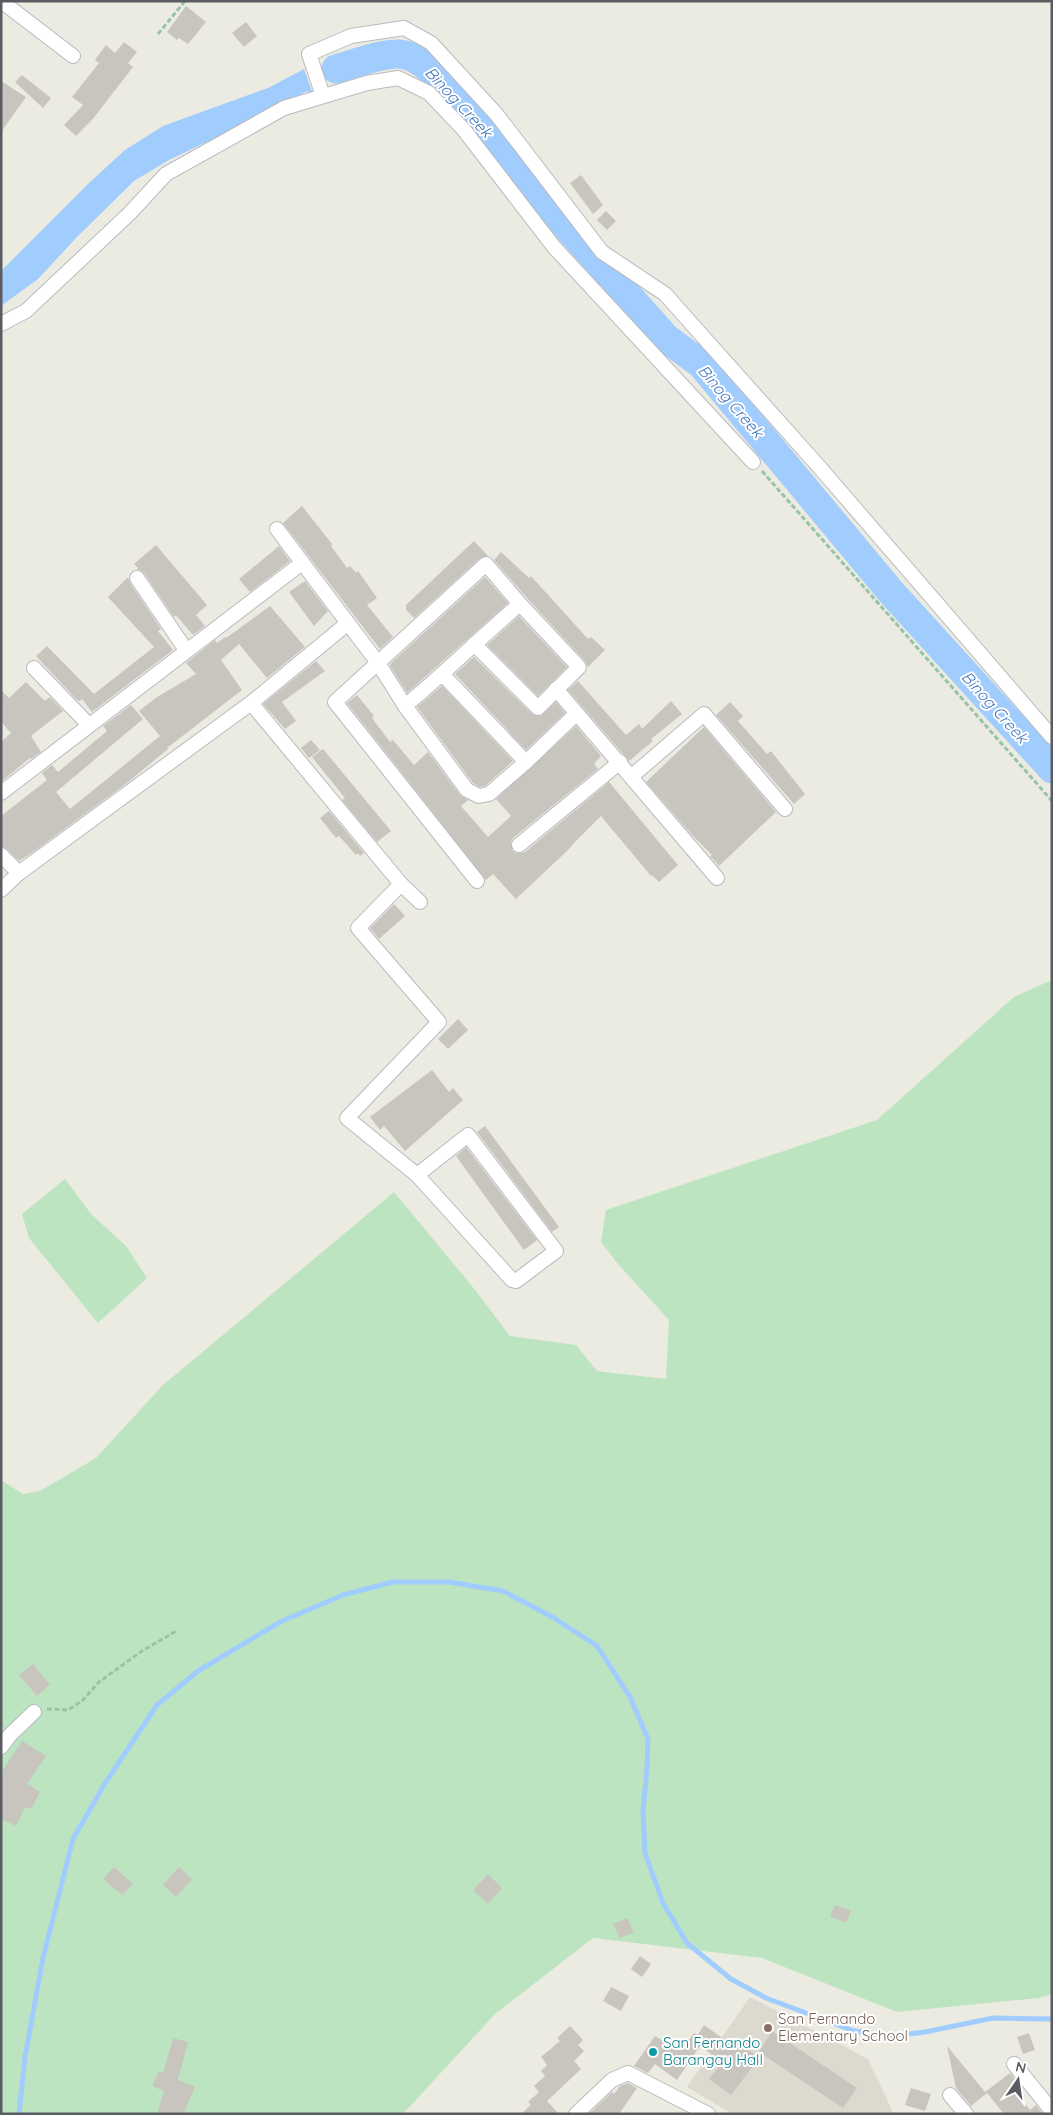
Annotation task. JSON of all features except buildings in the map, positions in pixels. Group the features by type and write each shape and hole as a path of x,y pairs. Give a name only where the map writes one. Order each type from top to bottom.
{"street":[{"path":"1,1 73,56"},
{"path":"323,96 309,54 351,36 404,28 431,43 497,115 602,252 665,294 821,469 1052,737"},
{"path":"1,324 26,311 130,212 166,174 284,108 367,83 398,78 429,93 464,130 554,247 753,462"},
{"path":"277,529 378,662 405,706 467,790 479,796 489,794 576,714"},
{"path":"1,792 302,563"},
{"path":"474,644 538,708 579,667 520,604 486,564 335,702 477,881"},
{"path":"137,578 186,650"},
{"path":"405,706 443,675 474,644 520,604"},
{"path":"1,890 19,872 251,703 348,623"},
{"path":"34,668 89,725"},
{"path":"443,675 526,762"},
{"path":"556,689 717,878"},
{"path":"251,703 401,884 420,902"},
{"path":"632,776 704,714 786,809"},
{"path":"519,845 620,762"},
{"path":"1,854 19,872"},
{"path":"401,884 358,928 439,1022 347,1118 417,1175 512,1280 516,1281 556,1251 468,1135 417,1175"},
{"path":"1,1747 10,1735 34,1712"},
{"path":"1014,2064 1052,2111"},
{"path":"576,2114 612,2080 628,2073 708,2114"},
{"path":"950,2095 966,2114"}],"path":[{"path":"158,34 185,1"},
{"path":"753,462 1052,801"},
{"path":"34,1712 53,1709 68,1710 83,1700 99,1682 142,1651 178,1630"}],"shaded area":[{"name":"San Fernando Elementary School","path":"750,1997 868,2059 892,2110 891,2114 733,2114 687,2087"}],"green space":[{"path":"1052,980 1052,1994 1039,1998 897,2012 762,1958 593,1938 495,2014 403,2114 1,2114 1,1480 23,1494 40,1491 96,1458 162,1386 394,1192 476,1291 510,1336 576,1345 597,1371 666,1379 669,1320 618,1264 601,1242 606,1210 877,1120 1014,997"},
{"path":"65,1179 91,1214 126,1246 147,1278 98,1323 29,1238 22,1214"}],"water":[{"path":"304,69 313,94 307,91 169,160 134,181 77,237 38,279 1,306 1,271 89,183 125,150 163,126 268,88"}],"waterway":[{"name":"Binog Creek","path":"336,69 381,56 399,54 415,59 439,76 568,228 666,338 701,364 891,592 1052,769"},
{"path":"19,2114 25,2057 43,1958 73,1839 104,1785 157,1705 198,1671 280,1622 343,1595 393,1582 449,1582 503,1591 554,1618 597,1646 630,1697 648,1739 643,1811 645,1853 663,1903 687,1943 731,1979 766,1998 854,2031 892,2036 925,2032 993,2018 1052,2019"}],"place":[{"name":"San Fernando Elementary School","path":"768,2028"},
{"name":"San Fernando Barangay Hall","path":"653,2052"}]}
